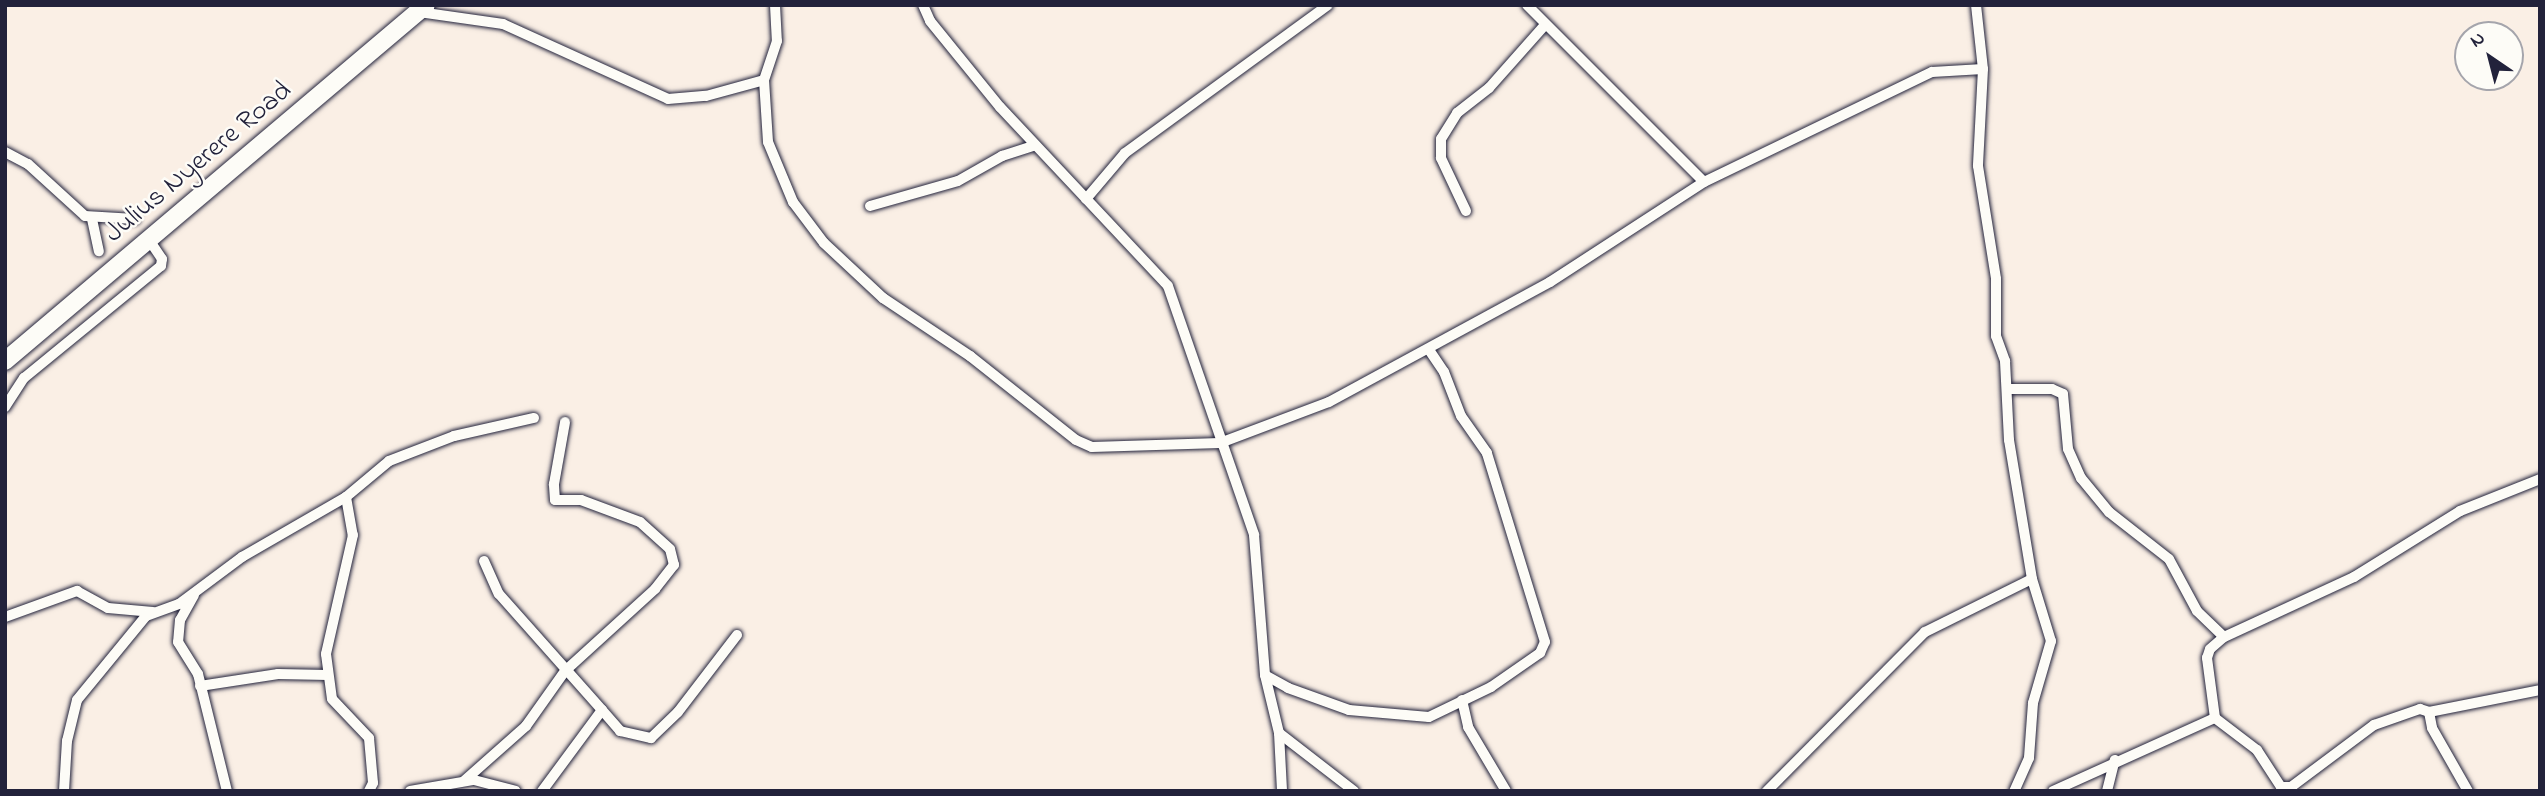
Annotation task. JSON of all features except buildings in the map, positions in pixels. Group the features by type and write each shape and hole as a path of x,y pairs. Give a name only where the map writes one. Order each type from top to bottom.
{"highway":[{"name":"Julius Nyerere Road","path":"5,361 422,9"}],"street":[{"path":"775,5 777,41 764,80 768,142 793,202 824,243 883,299 970,356 1076,440 1091,447 1125,449 1220,443 1329,402 1550,282 1704,182 1932,72 1983,69"},
{"path":"923,5 951,50 1035,145 1168,286 1220,443 1254,535 1265,675 1279,733 1282,791"},
{"path":"1086,199 1125,153 1328,5"},
{"path":"1527,5 1544,26 1704,182"},
{"path":"1976,5 1983,69 1978,166 1996,279 1996,336 2009,389 2009,440 2032,579 2051,641 2033,703 2029,758 2014,791"},
{"path":"422,9 503,24 668,99 706,96 764,80"},
{"path":"1466,211 1441,158 1441,139 1457,113 1489,88 1544,26"},
{"path":"870,206 949,184 1002,156 1035,145"},
{"path":"5,152 28,164 73,208 92,219 135,219"},
{"path":"92,219 99,251"},
{"path":"5,407 24,378 161,266 162,258 149,240"},
{"path":"1265,675 1288,688 1371,713 1429,717 1522,666 1540,653 1545,642 1487,453 1461,416 1444,372 1429,350"},
{"path":"2009,389 2052,389 2063,394 2068,449 2081,478 2109,512 2169,559 2197,611 2224,637"},
{"path":"64,791 67,741 77,700 136,625 154,612 179,604 279,534 346,498 389,461 454,436 534,418"},
{"path":"464,781 526,726 565,671 655,589 674,565 670,549 640,522 581,500 555,500 554,484 565,422"},
{"path":"2540,479 2460,511 2354,577 2224,637 2210,649 2207,658 2215,718 2257,750 2285,788 2315,772 2334,752 2374,725 2403,711 2429,712 2540,690"},
{"path":"346,498 353,535 327,636 328,675 332,699 369,738 373,783 369,791"},
{"path":"484,561 499,594 620,732 651,738 678,712 737,635"},
{"path":"1768,791 1924,632 2032,579"},
{"path":"197,589 180,620 178,642 195,666 227,791"},
{"path":"5,617 76,591 108,608 154,612"},
{"path":"200,686 278,674 328,675"},
{"path":"1462,700 1468,727 1506,791"},
{"path":"542,791 603,710"},
{"path":"2429,712 2432,728 2468,791"},
{"path":"2053,791 2115,760 2215,718"},
{"path":"1279,733 1354,791"},
{"path":"2108,791 2115,760"},
{"path":"418,790 464,781 491,781 516,791"}]}
